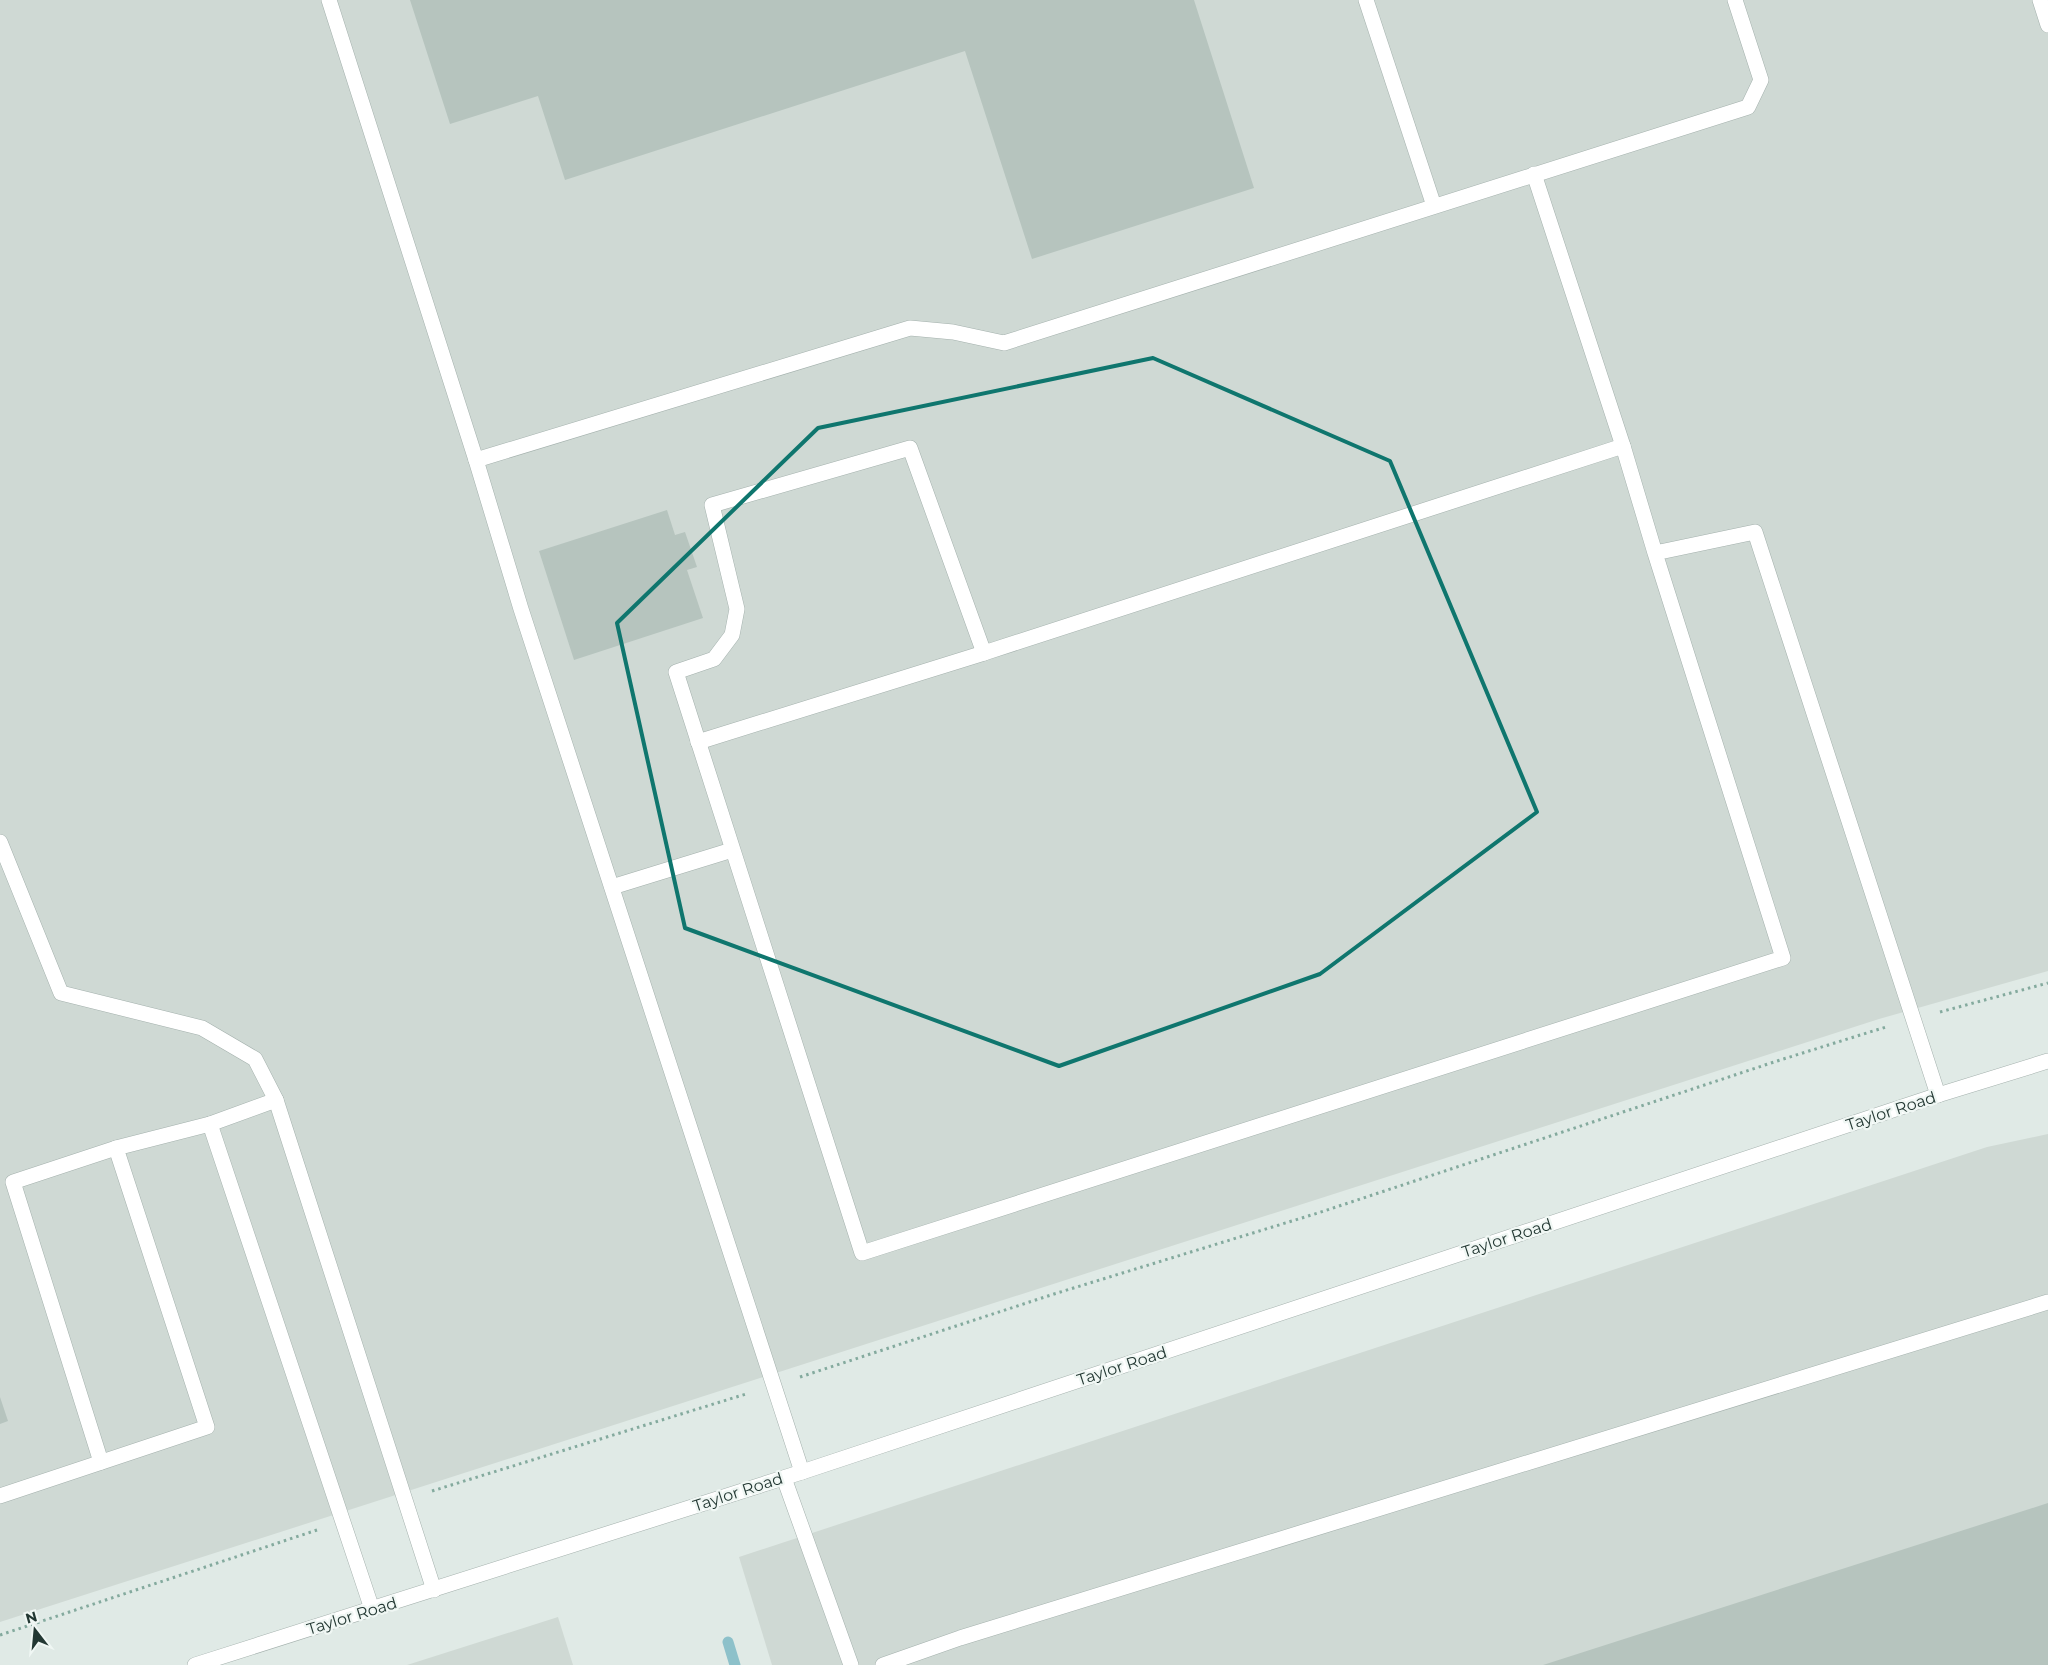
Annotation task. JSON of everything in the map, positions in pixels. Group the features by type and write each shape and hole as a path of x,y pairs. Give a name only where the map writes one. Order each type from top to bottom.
{"street":[{"path":"329,0 476,460 521,609 802,1472"},
{"path":"1366,0 1434,206"},
{"path":"476,460 910,328 953,332 1004,343 1748,107 1761,80 1735,0"},
{"path":"2040,0 2048,25"},
{"path":"984,653 910,448 712,505 736,609 732,634 714,658 676,672 862,1253 1783,958 1623,446 1534,174"},
{"path":"698,742 984,653 1623,446"},
{"path":"1655,553 1755,532 1938,1095"},
{"path":"0,842 61,993 202,1028 255,1059 276,1100 434,1590"},
{"path":"612,887 732,850"},
{"name":"Taylor Road","path":"195,1665 784,1478 1938,1095 2048,1061"},
{"path":"101,1462 13,1182 116,1148 210,1124 276,1100"},
{"path":"210,1124 372,1609"},
{"path":"0,1496 207,1427 116,1148"},
{"path":"883,1665 960,1638 2048,1302"},
{"path":"784,1478 850,1665"}],"path":[{"path":"405,1500 724,1399 774,1386 1054,1294 1318,1213 1777,1061 1913,1020 2048,983"},
{"path":"0,1635 294,1536 343,1523"}],"highlighted area":[{"path":"1153,358 1390,461 1537,812 1320,974 1059,1066 685,928 617,623 818,428"}],"shaded area":[{"path":"0,0 2048,0 2048,971 1879,1019 0,1622"},
{"path":"2048,1134 2048,1665 772,1665 739,1557 1987,1147"},
{"path":"558,1617 573,1665 407,1665"}],"building":[{"path":"410,0 1194,0 1254,188 1032,259 965,51 565,180 538,96 450,124"},
{"path":"667,510 675,535 685,532 697,567 687,570 703,618 574,660 539,551"},
{"path":"0,1397 8,1421 0,1424"},
{"path":"2048,1503 2048,1665 1543,1665"}],"waterway":[{"path":"728,1642 735,1665"}]}
